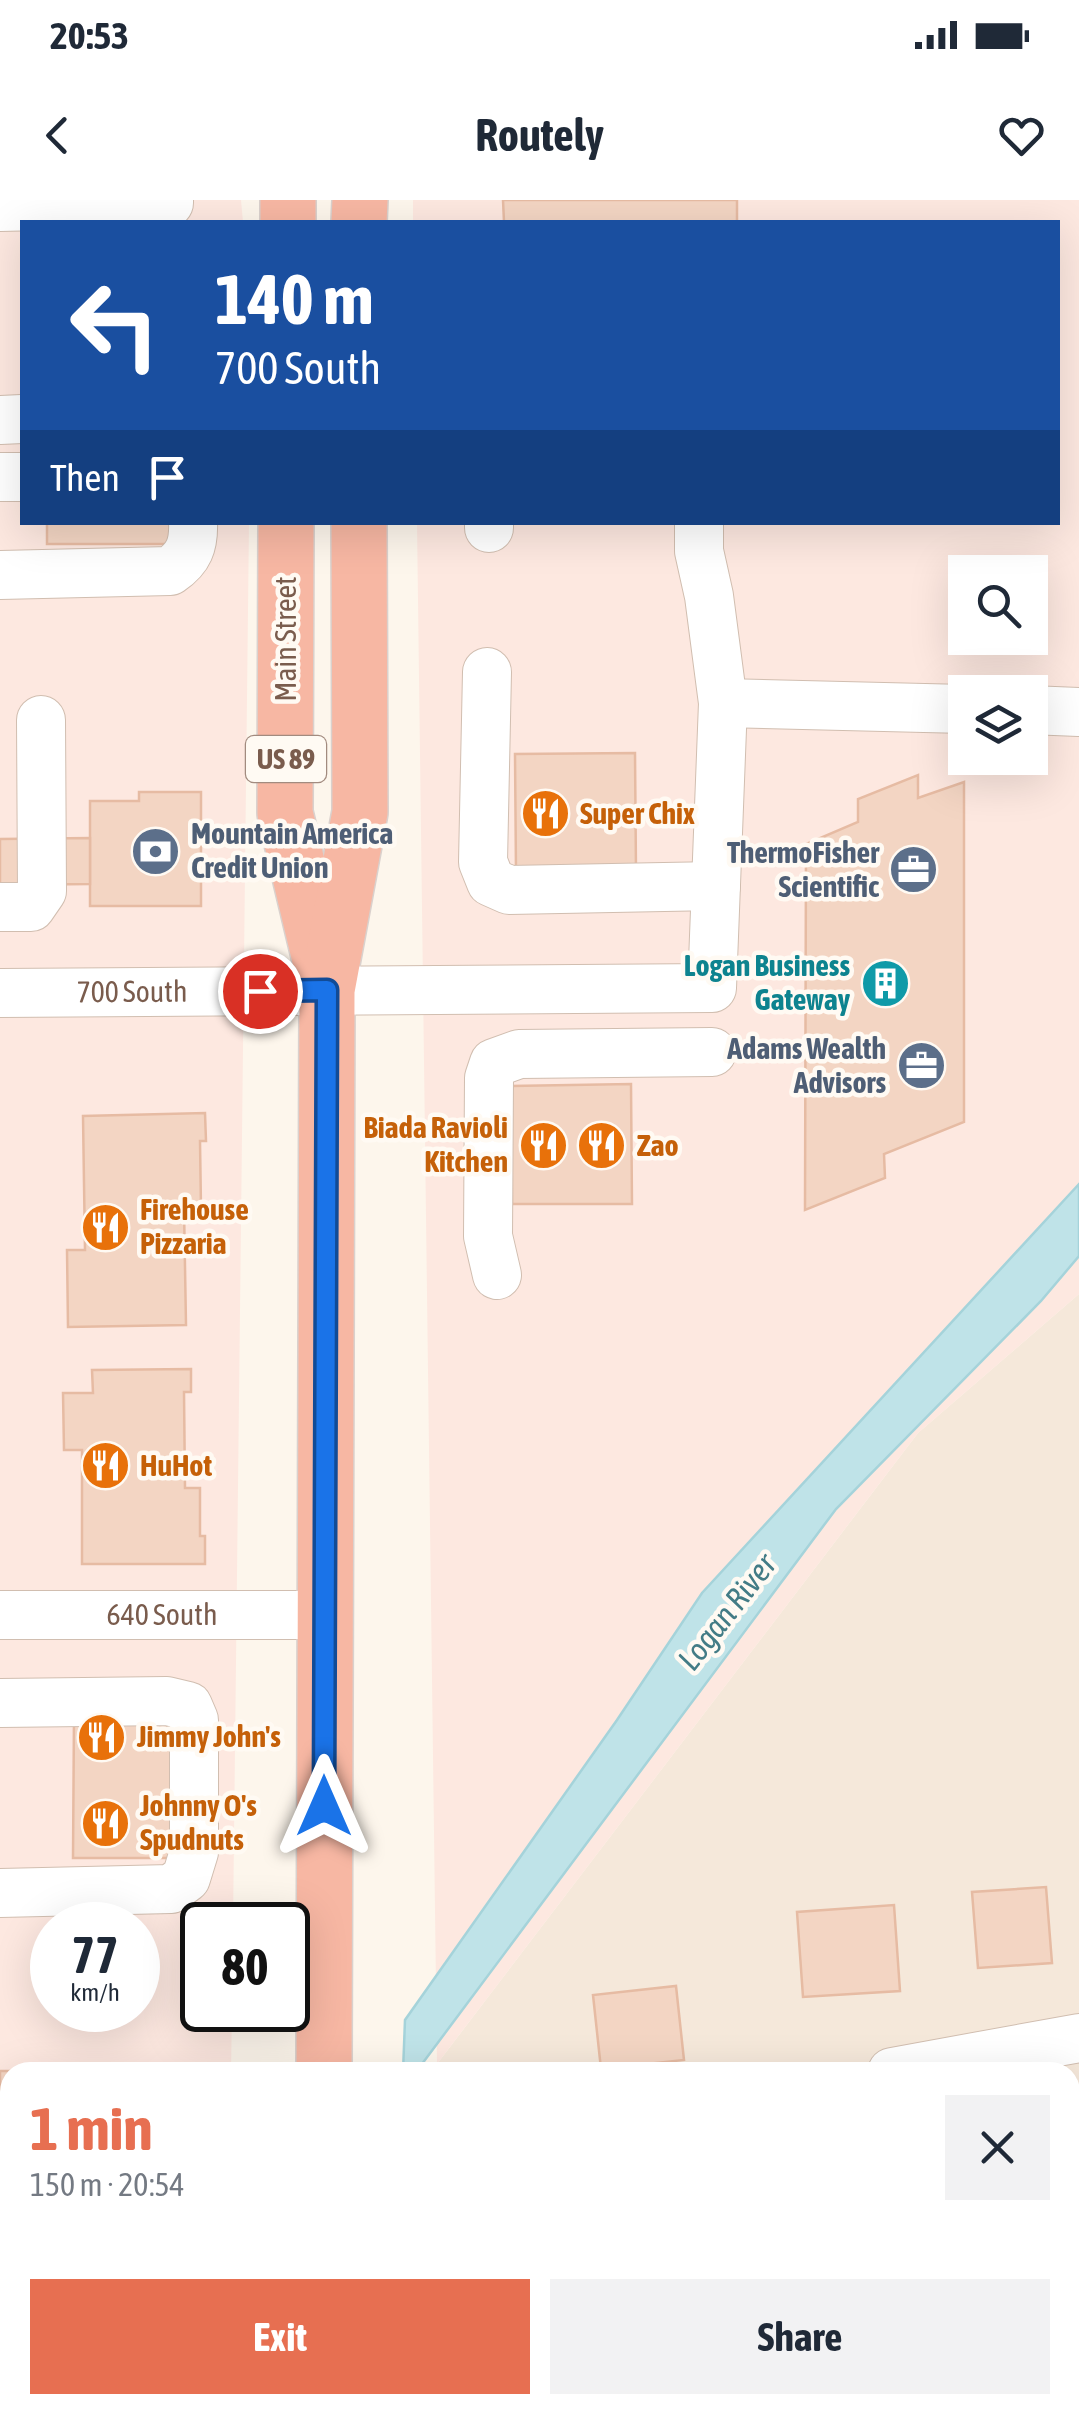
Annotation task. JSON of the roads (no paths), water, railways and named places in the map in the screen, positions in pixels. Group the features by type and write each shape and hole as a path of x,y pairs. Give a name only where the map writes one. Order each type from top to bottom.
{"highway":[{"name":"Main Street","path":"286,525 285,813 327,990"},
{"name":"Main Street","path":"324,2062 327,990 360,812 359,525"}],"street":[{"path":"0,207 169,200"},
{"path":"0,575 170,571 185,562 194,540 193,525"},
{"path":"486,672 483,862 491,882 508,890 716,886 723,704 699,551 699,525"},
{"path":"723,704 948,709"},
{"path":"1048,711 1079,712"},
{"path":"0,907 31,907 42,891 41,720"},
{"name":"700 South","path":"0,993 712,988 716,886"},
{"path":"497,1276 488,1236 489,1078 494,1063 519,1054 712,1052"},
{"name":"640 South","path":"0,1615 324,1614"},
{"path":"0,1704 167,1700 188,1706 194,1720 194,1852 186,1878 170,1888 0,1893"},
{"path":"947,2062 1079,2038"}],"water":[{"name":"Logan River","path":"1079,1184 1079,1256 1041,1301 836,1509 423,2062 403,2062 405,2020 702,1593"}],"place":[{"name":"Super Chix","path":"545,814"},
{"name":"Mountain America Credit Union","path":"156,851"},
{"name":"ThermoFisher Scientific","path":"914,870"},
{"name":"Logan Business Gateway","path":"885,983"},
{"name":"Adams Wealth Advisors","path":"921,1066"},
{"name":"Biada Ravioli Kitchen","path":"543,1145"},
{"name":"Zao","path":"602,1146"},
{"name":"Firehouse Pizzaria","path":"105,1227"},
{"name":"HuHot","path":"105,1466"},
{"name":"Jimmy John's","path":"102,1737"},
{"name":"Johnny O's Spudnuts","path":"105,1823"}]}
